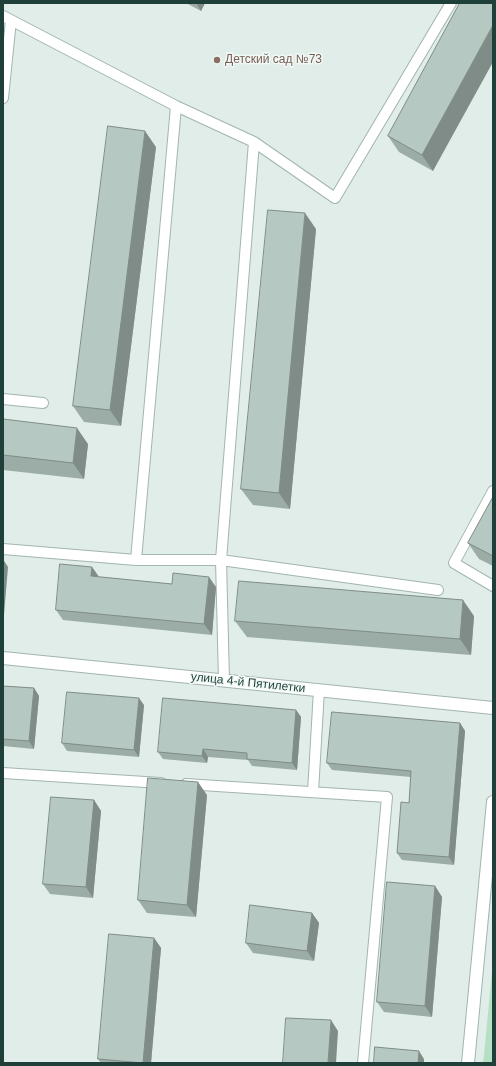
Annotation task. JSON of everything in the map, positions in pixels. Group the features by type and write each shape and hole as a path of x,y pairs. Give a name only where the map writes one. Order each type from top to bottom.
{"street":[{"name":"улица 4-й Пятилетки","path":"3,658 493,708"},
{"path":"468,1063 493,802"}],"lane":[{"path":"3,98 7,18 176,106 254,142 335,198 451,3"},
{"path":"136,560 176,106"},
{"path":"224,681 221,560 254,142"},
{"path":"3,399 43,403"},
{"path":"493,491 454,563 493,586"},
{"path":"3,549 136,560 221,560 438,590"},
{"path":"313,792 319,690"},
{"path":"3,773 387,797 363,1063"}],"green space":[{"path":"493,961 493,1063 483,1063 484,1055"}],"building":[{"path":"460,3 493,3 493,25 422,155 388,136"},
{"path":"108,126 145,131 110,410 73,406"},
{"path":"268,210 305,213 279,493 241,489"},
{"path":"3,419 77,428 73,463 3,455"},
{"path":"493,497 493,556 468,543"},
{"path":"60,564 92,567 91,576 172,584 173,573 209,577 204,624 56,610"},
{"path":"239,581 463,600 460,639 235,621"},
{"path":"3,686 34,688 29,741 3,739"},
{"path":"67,692 139,698 134,750 62,743"},
{"path":"163,698 296,710 292,763 247,759 247,753 203,749 202,756 158,752"},
{"path":"332,712 460,723 449,857 397,853 401,802 409,803 411,771 327,763"},
{"path":"148,778 198,782 187,905 138,900"},
{"path":"51,797 94,800 86,887 43,884"},
{"path":"387,882 435,886 425,1006 377,1002"},
{"path":"250,905 312,913 307,951 246,943"},
{"path":"109,934 154,938 143,1063 98,1059"},
{"path":"286,1018 331,1020 328,1063 283,1063"},
{"path":"375,1047 419,1051 418,1063 374,1063"}],"place":[{"name":"Детский сад №73","path":"217,60"}]}
